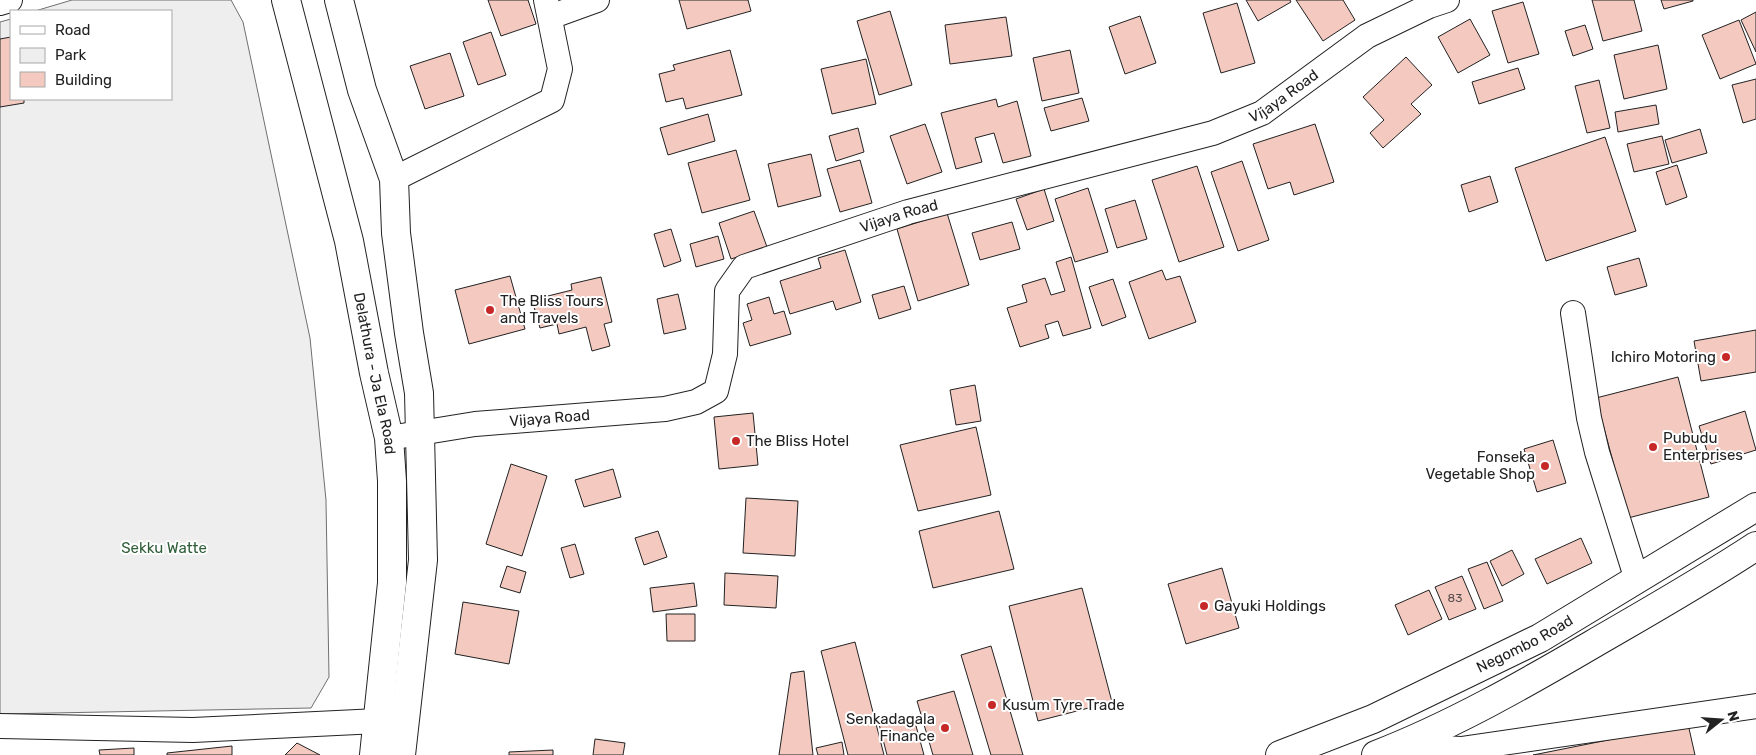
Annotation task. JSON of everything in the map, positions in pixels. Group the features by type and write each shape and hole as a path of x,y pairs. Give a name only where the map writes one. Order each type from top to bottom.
{"main road":[{"name":"Delathura - Ja Ela Road","path":"286,0 349,241 374,373 389,438 392,481 392,583 374,755"},
{"name":"Delathura - Ja Ela Road","path":"339,0 362,90 394,179 396,233 419,393 424,560 401,755"},
{"name":"Negombo Road","path":"1280,755 1373,719 1540,638 1756,507"},
{"path":"1388,750 1529,682 1709,577 1756,546"}],"street":[{"path":"0,3 10,0"},
{"path":"394,179 552,100 560,69 548,9 598,0"},
{"name":"Vijaya Road","path":"389,438 475,424 665,409 696,402 716,391 726,354 727,291 744,267 908,212 1213,133 1262,113 1367,36 1429,6 1447,0"},
{"path":"1573,313 1591,426 1637,580"},
{"path":"1388,750 1462,750 1756,706"},
{"path":"0,726 193,730 378,721"}],"green space":[{"name":"Sekku Watte","path":"72,0 231,0 243,22 310,338 326,500 329,677 311,708 0,714 0,22 10,19 10,100 172,100 172,10 38,10"}],"building":[{"path":"488,0 528,0 536,24 501,36"},
{"path":"679,0 748,0 751,11 687,29"},
{"path":"1246,0 1290,0 1291,2 1258,21"},
{"path":"1296,0 1343,0 1355,20 1323,41"},
{"path":"1592,0 1634,0 1642,31 1603,41"},
{"path":"1661,0 1693,0 1693,1 1664,9"},
{"path":"1523,2 1539,54 1508,63 1492,11"},
{"path":"1237,3 1255,63 1221,73 1203,13"},
{"path":"890,11 912,85 879,95 857,21"},
{"path":"1756,12 1756,52 1741,20"},
{"path":"1140,16 1156,63 1125,74 1109,27"},
{"path":"1006,17 1012,56 950,64 945,25"},
{"path":"1470,19 1490,55 1458,73 1438,37"},
{"path":"1739,20 1756,64 1720,79 1702,35"},
{"path":"1585,25 1593,49 1573,56 1565,31"},
{"path":"491,32 506,75 478,85 463,42"},
{"path":"10,37 10,100 24,100 24,103 0,107 0,39"},
{"path":"1658,45 1667,89 1624,99 1614,55"},
{"path":"730,50 742,95 686,109 683,98 666,102 659,74 675,70 673,65"},
{"path":"1070,50 1079,93 1042,101 1033,58"},
{"path":"450,53 464,96 425,109 410,66"},
{"path":"1406,57 1432,85 1411,104 1421,114 1383,148 1370,133 1384,120 1363,97"},
{"path":"866,59 876,104 832,114 821,69"},
{"path":"1518,68 1525,89 1479,104 1472,82"},
{"path":"1756,79 1756,119 1743,123 1732,85"},
{"path":"1599,80 1610,128 1587,133 1575,86"},
{"path":"1082,98 1089,121 1051,131 1044,108"},
{"path":"996,99 998,107 1017,101 1031,156 1003,163 994,133 975,138 982,162 956,169 941,113"},
{"path":"1656,105 1659,124 1618,132 1615,112"},
{"path":"708,114 715,141 668,155 660,128"},
{"path":"925,124 942,172 907,184 890,136"},
{"path":"1315,124 1334,182 1294,195 1290,182 1268,189 1253,144"},
{"path":"858,128 864,152 836,161 829,136"},
{"path":"1700,129 1707,153 1672,163 1665,140"},
{"path":"1662,136 1669,164 1634,172 1627,144"},
{"path":"1605,137 1636,231 1546,261 1515,168"},
{"path":"736,150 750,200 702,213 688,163"},
{"path":"811,154 821,196 778,207 768,164"},
{"path":"860,160 872,203 840,212 827,169"},
{"path":"1242,161 1269,240 1238,251 1211,172"},
{"path":"1677,165 1687,197 1666,205 1656,172"},
{"path":"1197,166 1224,247 1179,262 1152,180"},
{"path":"1490,176 1498,202 1469,212 1461,185"},
{"path":"1088,188 1108,252 1075,262 1055,199"},
{"path":"1044,189 1054,221 1027,230 1016,199"},
{"path":"1135,200 1147,239 1117,248 1105,209"},
{"path":"754,211 767,247 731,259 719,223"},
{"path":"947,213 969,285 918,301 897,229"},
{"path":"1012,222 1020,249 980,260 972,233"},
{"path":"671,229 681,261 664,267 654,234"},
{"path":"718,236 724,259 696,267 690,244"},
{"path":"845,250 861,302 836,310 833,301 790,314 780,281 821,268 818,258"},
{"path":"1071,257 1091,328 1063,336 1058,321 1045,325 1049,338 1020,347 1007,308 1027,302 1022,285 1045,278 1051,295 1065,291 1056,262"},
{"path":"1639,258 1647,286 1615,295 1607,267"},
{"path":"1162,270 1166,280 1180,276 1196,322 1149,339 1129,282"},
{"name":"The Bliss Tours and Travels","path":"510,276 525,329 469,344 455,290"},
{"path":"601,277 612,322 604,324 610,346 592,351 586,327 559,334 557,324 540,328 532,300 572,290 571,284"},
{"path":"1113,279 1126,317 1102,326 1089,287"},
{"path":"904,286 911,309 879,319 872,295"},
{"path":"678,294 686,329 664,334 657,299"},
{"path":"769,297 774,314 784,311 791,334 750,346 743,323 752,320 747,304"},
{"name":"Ichiro Motoring","path":"1756,330 1756,372 1701,381 1694,341"},
{"name":"Pubudu Enterprises","path":"1678,377 1709,497 1628,518 1596,398"},
{"path":"975,385 981,421 956,425 950,390"},
{"path":"1745,411 1756,450 1711,464 1699,426"},
{"name":"The Bliss Hotel","path":"753,413 758,465 719,469 714,417"},
{"path":"976,427 991,495 918,511 900,445"},
{"name":"Fonseka Vegetable Shop","path":"1553,440 1566,483 1537,492 1524,449"},
{"path":"511,464 547,476 522,556 486,544"},
{"path":"613,469 621,497 584,507 575,480"},
{"path":"746,498 798,501 795,556 743,553"},
{"path":"999,511 1014,569 933,588 919,531"},
{"path":"658,531 667,557 644,565 635,538"},
{"path":"1581,538 1592,563 1547,584 1535,559"},
{"path":"575,544 584,574 570,578 561,548"},
{"path":"1512,550 1524,574 1502,586 1490,561"},
{"path":"1487,562 1503,601 1484,609 1468,569"},
{"path":"507,566 526,572 520,593 500,587"},
{"name":"Gayuki Holdings","path":"1222,568 1239,628 1186,644 1168,584"},
{"path":"725,573 778,576 776,608 724,605"},
{"path":"1462,576 1476,609 1449,620 1435,587"},
{"path":"694,583 697,606 653,612 650,588"},
{"path":"1082,588 1112,702 1038,721 1009,606"},
{"path":"1429,590 1442,619 1408,635 1395,605"},
{"path":"463,602 519,611 509,664 455,654"},
{"path":"666,614 695,614 695,641 667,641"},
{"path":"855,642 884,755 848,755 821,651"},
{"name":"Kusum Tyre Trade","path":"991,646 1023,755 991,755 961,655"},
{"path":"804,671 813,755 779,755 791,673"},
{"name":"Senkadagala Finance","path":"954,691 973,755 933,755 917,701"},
{"path":"913,715 924,755 887,755 879,724"},
{"path":"1688,724 1695,755 1533,755"},
{"path":"595,739 625,743 623,755 593,755"},
{"path":"842,742 844,755 818,755 816,748"},
{"path":"297,743 320,755 285,755"},
{"path":"232,746 232,755 167,755 167,753"},
{"path":"134,748 134,755 100,755 99,750"},
{"path":"553,750 553,755 509,755 509,752"}],"place":[{"name":"The Bliss Tours and Travels","path":"490,310"},
{"name":"Ichiro Motoring","path":"1726,357"},
{"name":"The Bliss Hotel","path":"736,441"},
{"name":"Pubudu Enterprises","path":"1653,447"},
{"name":"Fonseka Vegetable Shop","path":"1545,466"},
{"name":"Gayuki Holdings","path":"1204,606"},
{"name":"Kusum Tyre Trade","path":"992,705"},
{"name":"Senkadagala Finance","path":"945,728"}]}
